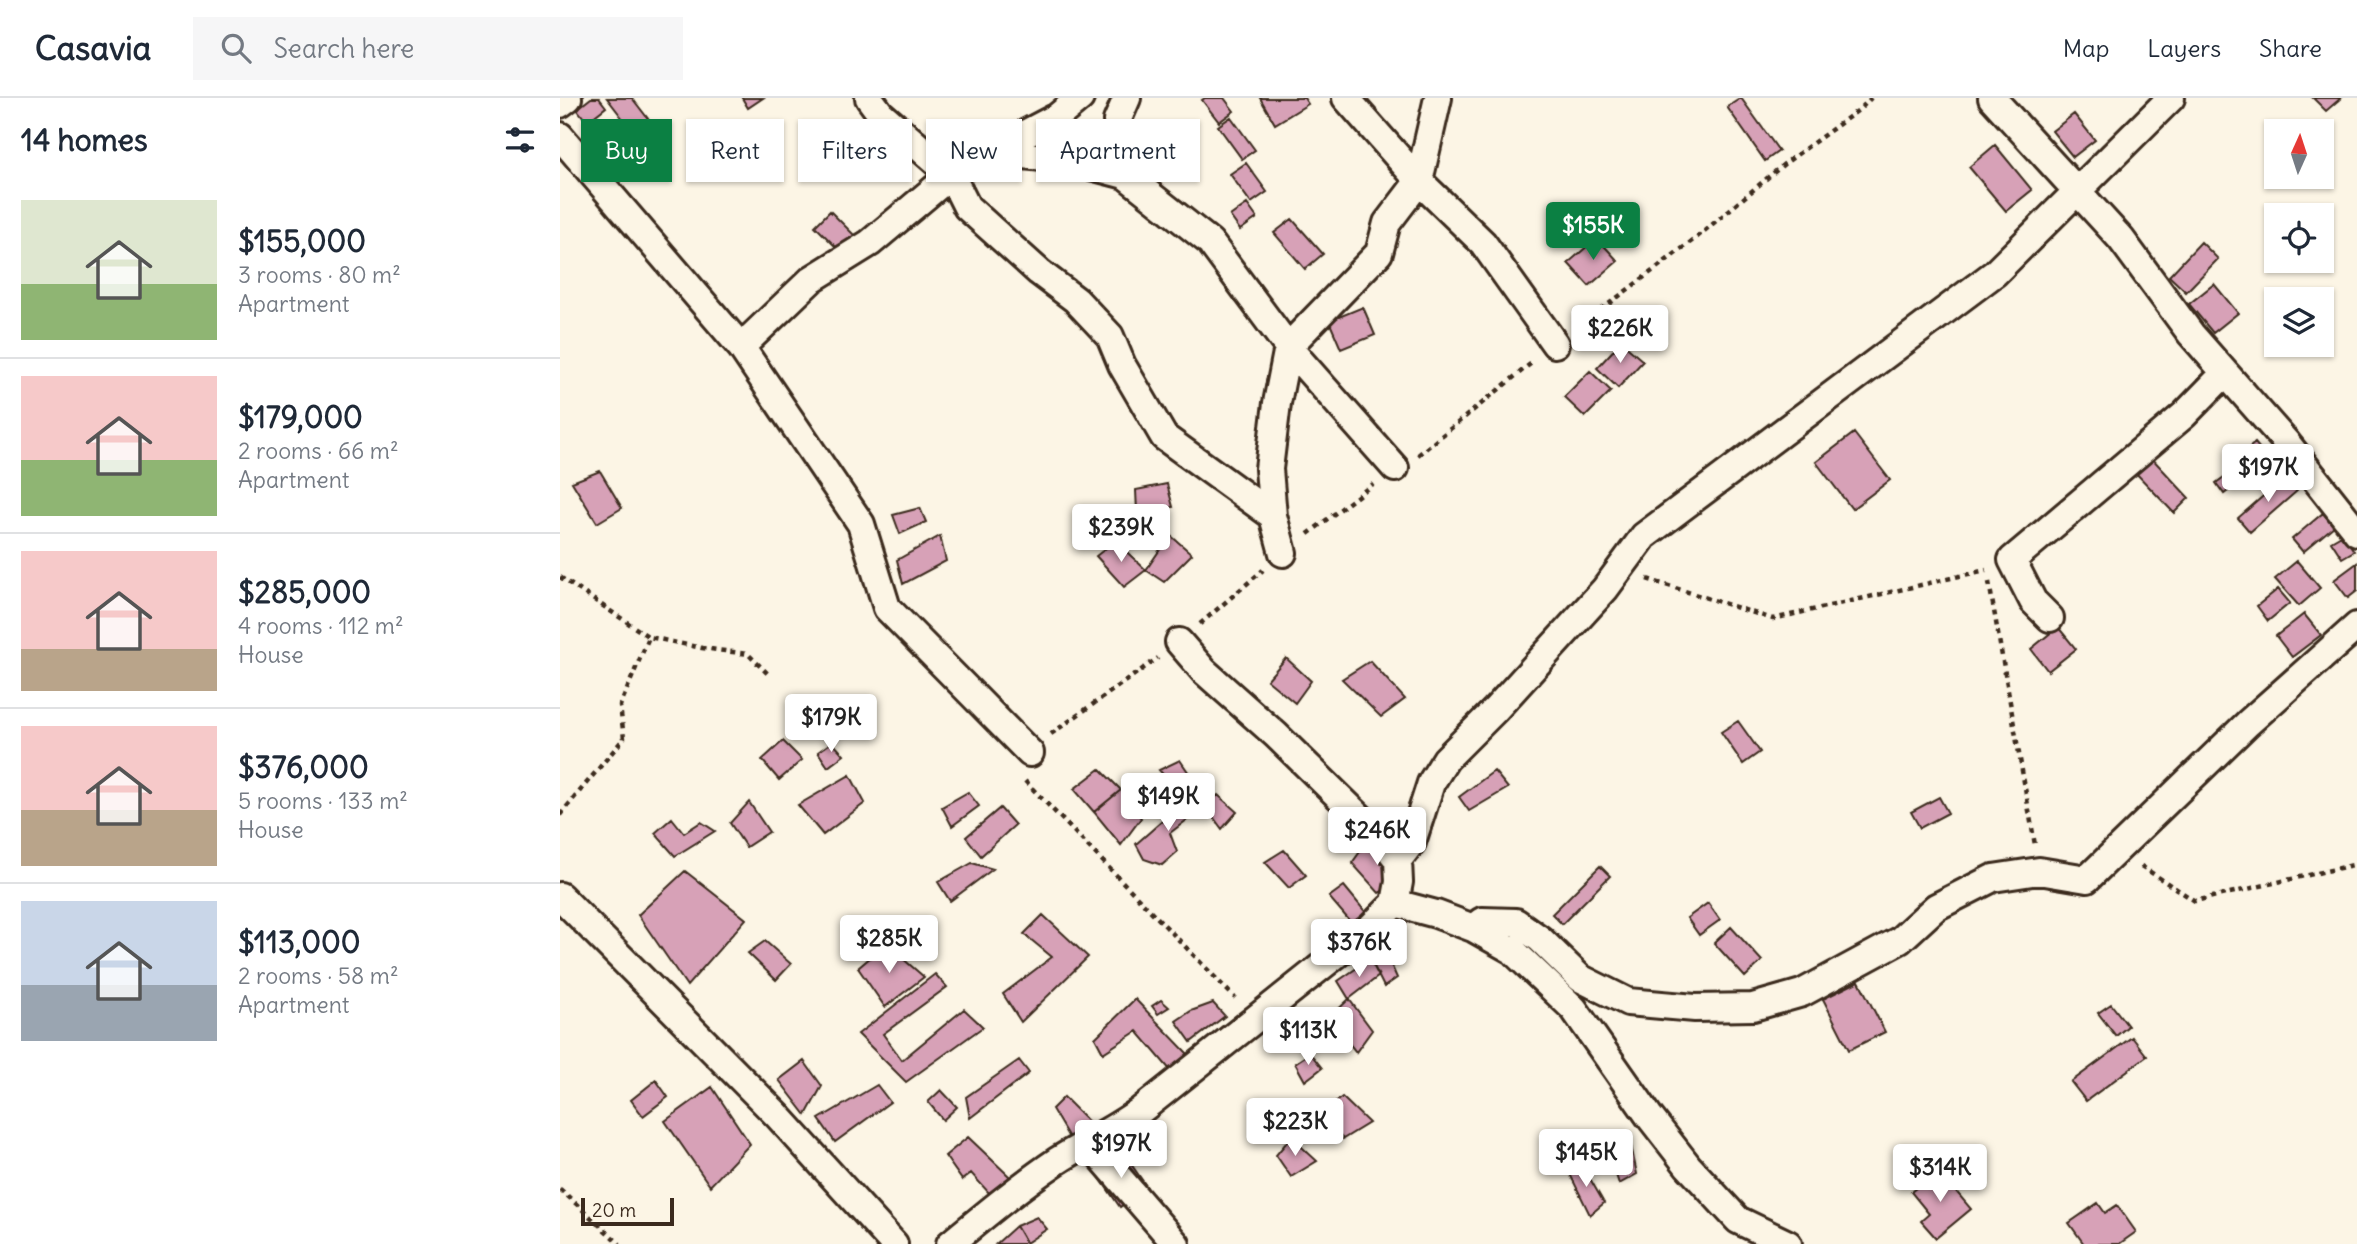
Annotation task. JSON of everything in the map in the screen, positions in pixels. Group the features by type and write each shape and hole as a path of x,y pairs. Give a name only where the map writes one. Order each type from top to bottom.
{"street":[{"path":"560,104 568,98"},
{"path":"869,98 880,113 926,153"},
{"path":"1022,135 1057,117 1080,98"},
{"path":"1118,119 1127,98"},
{"path":"1346,98 1419,181 1483,243 1555,344"},
{"path":"1283,553 1273,516 1269,469 1288,347 1379,253 1387,223 1419,181 1438,98"},
{"path":"1992,98 2121,239 2191,334 2286,442 2357,532"},
{"path":"1398,860 1412,842 1431,783 1446,759 1495,710 1620,571 1644,536 1995,273 2171,98"},
{"path":"560,135 741,346 861,524 887,608 1030,753"},
{"path":"741,346 813,279 870,243 943,182"},
{"path":"954,182 967,207 1039,272 1076,300 1110,336 1122,365 1164,437 1273,516"},
{"path":"1135,182 1217,237 1288,347 1395,468"},
{"path":"2050,618 2033,601 2012,560 2184,415 2225,373"},
{"path":"1473,928 1482,920 1516,922 1540,939 1580,978 1628,1002 1695,1008 1753,1007 1801,993 1900,940 1936,907 1993,878 2039,871 2087,879 2248,723 2357,626"},
{"path":"950,1244 1003,1200 1059,1160 1113,1130 1140,1110 1371,927 1395,903 1399,882 1398,860 1378,835 1276,735 1204,671 1179,642"},
{"path":"560,895 777,1115 894,1244"},
{"path":"1395,903 1473,928 1512,950 1574,1009 1649,1116 1688,1166 1738,1220 1788,1244"},
{"path":"1089,1143 1176,1244"}],"path":[{"path":"1255,1019 1025,781 1023,767 1030,753 1055,730 1179,642 1283,553 1395,468 1422,453 1555,344 1696,238 1784,164 1860,109 1871,98"},
{"path":"1620,571 1773,618 1986,569 2039,871"},
{"path":"560,577 649,637 702,649 748,654 769,675"},
{"path":"560,815 624,738 620,706 649,637"},
{"path":"2117,850 2195,901 2357,864"},
{"path":"560,1189 620,1244"}],"building":[{"path":"591,98 599,98 606,107 591,119 585,119 577,109"},
{"path":"607,98 632,98 648,119 623,119"},
{"path":"742,98 763,98 748,108"},
{"path":"1224,98 1234,111 1219,122 1202,100"},
{"path":"1260,98 1304,98 1308,104 1275,124"},
{"path":"1741,98 1779,151 1765,161 1727,107"},
{"path":"2313,98 2341,98 2326,111"},
{"path":"2074,114 2095,140 2073,157 2052,131"},
{"path":"1231,117 1255,150 1242,159 1218,126"},
{"path":"1995,145 2032,190 2006,211 1969,167"},
{"path":"1246,163 1267,192 1251,203 1230,174"},
{"path":"1247,204 1257,218 1240,230 1230,216"},
{"path":"830,211 861,242 846,257 815,226"},
{"path":"1292,219 1323,254 1305,269 1274,233"},
{"path":"1597,238 1618,261 1589,286 1568,263"},
{"path":"2201,242 2218,259 2186,292 2169,276"},
{"path":"2214,284 2238,313 2213,333 2189,304"},
{"path":"1363,307 1375,335 1341,349 1329,321"},
{"path":"1621,342 1643,361 1618,388 1597,368"},
{"path":"1590,371 1611,391 1585,417 1564,397"},
{"path":"1854,433 1890,480 1852,509 1816,462"},
{"path":"2255,443 2275,467 2252,486 2232,462"},
{"path":"2148,454 2189,498 2174,513 2132,469"},
{"path":"600,471 622,508 597,523 572,482"},
{"path":"2228,474 2237,484 2224,494 2216,483"},
{"path":"2285,477 2297,491 2250,532 2238,518"},
{"path":"1167,484 1173,507 1137,512 1136,490"},
{"path":"920,508 926,522 900,534 893,515"},
{"path":"2323,513 2334,526 2303,552 2292,539"},
{"path":"2343,534 2354,551 2342,558 2331,541"},
{"path":"1170,535 1192,554 1164,582 1146,570"},
{"path":"940,536 946,561 903,584 897,560"},
{"path":"1115,541 1146,570 1124,587 1096,556"},
{"path":"2297,561 2320,588 2299,606 2275,579"},
{"path":"2357,563 2357,591 2348,598 2334,580"},
{"path":"2278,589 2290,603 2268,621 2257,606"},
{"path":"2304,614 2321,635 2292,657 2276,636"},
{"path":"2058,627 2076,649 2048,671 2031,649"},
{"path":"1286,658 1311,681 1295,703 1267,680"},
{"path":"1370,661 1405,699 1381,717 1342,679"},
{"path":"1738,721 1760,752 1743,764 1721,732"},
{"path":"783,741 802,760 779,780 762,760"},
{"path":"832,742 844,755 828,767 818,752"},
{"path":"1180,760 1193,779 1178,791 1159,770"},
{"path":"1100,769 1121,790 1094,812 1074,789"},
{"path":"1494,771 1508,788 1469,811 1459,797"},
{"path":"850,775 865,803 823,835 798,805"},
{"path":"1121,790 1141,818 1121,845 1094,812"},
{"path":"968,792 979,806 952,826 942,807"},
{"path":"1194,793 1205,806 1170,833 1177,852 1162,865 1144,859 1136,844"},
{"path":"1218,795 1237,812 1222,829 1205,806"},
{"path":"1939,797 1948,813 1920,828 1911,812"},
{"path":"749,802 769,832 746,847 730,823"},
{"path":"1000,808 1015,825 981,856 966,837"},
{"path":"672,818 684,833 701,822 715,831 675,856 655,833"},
{"path":"1367,842 1398,860 1397,881 1379,893 1352,863"},
{"path":"1284,850 1306,875 1289,888 1265,862"},
{"path":"972,863 993,869 950,901 938,882"},
{"path":"1600,866 1610,876 1562,924 1552,914"},
{"path":"685,871 746,919 687,986 638,915"},
{"path":"1344,886 1368,915 1354,926 1329,897"},
{"path":"1708,903 1720,920 1699,935 1687,918"},
{"path":"1043,915 1088,957 1021,1022 1003,994 1052,957 1024,934"},
{"path":"1731,927 1762,961 1745,977 1714,943"},
{"path":"765,941 791,964 776,980 748,953"},
{"path":"886,944 924,977 885,1007 858,968"},
{"path":"1385,951 1397,978 1384,987 1370,959"},
{"path":"1370,959 1379,976 1349,999 1338,981"},
{"path":"935,974 947,987 883,1034 902,1060 964,1009 983,1027 906,1082 858,1034"},
{"path":"1859,981 1885,1032 1849,1050 1823,999"},
{"path":"1135,999 1188,1054 1171,1071 1137,1031 1103,1053 1095,1038"},
{"path":"1349,999 1372,1030 1356,1052 1329,1018"},
{"path":"1161,1000 1169,1007 1158,1014 1152,1006"},
{"path":"1213,1003 1225,1016 1191,1042 1176,1021 1191,1011"},
{"path":"2111,1004 2128,1026 2116,1036 2098,1013"},
{"path":"2132,1037 2147,1056 2086,1101 2071,1082"},
{"path":"1310,1053 1322,1068 1305,1081 1295,1063"},
{"path":"1019,1060 1029,1073 970,1118 966,1097"},
{"path":"804,1061 822,1086 806,1115 779,1080"},
{"path":"656,1080 668,1097 643,1116 631,1100"},
{"path":"877,1085 890,1102 835,1142 819,1119"},
{"path":"712,1087 750,1144 710,1186 665,1121"},
{"path":"941,1090 957,1107 943,1120 928,1102"},
{"path":"1064,1097 1102,1135 1068,1136 1052,1109"},
{"path":"1342,1097 1369,1123 1343,1139 1319,1115"},
{"path":"968,1137 1010,1177 989,1193 971,1173 962,1180 945,1156"},
{"path":"1291,1137 1317,1161 1291,1177 1276,1155"},
{"path":"1630,1141 1637,1174 1619,1184 1609,1153"},
{"path":"1124,1154 1147,1187 1120,1207 1095,1171"},
{"path":"1581,1163 1604,1203 1590,1215 1568,1170"},
{"path":"1938,1170 1971,1209 1936,1238 1921,1221 1929,1214 1911,1192"},
{"path":"2098,1203 2105,1213 2117,1205 2136,1232 2119,1244 2084,1244 2069,1223"},
{"path":"1037,1217 1047,1229 1026,1243 1016,1226"},
{"path":"1016,1226 1027,1244 996,1244"}]}
